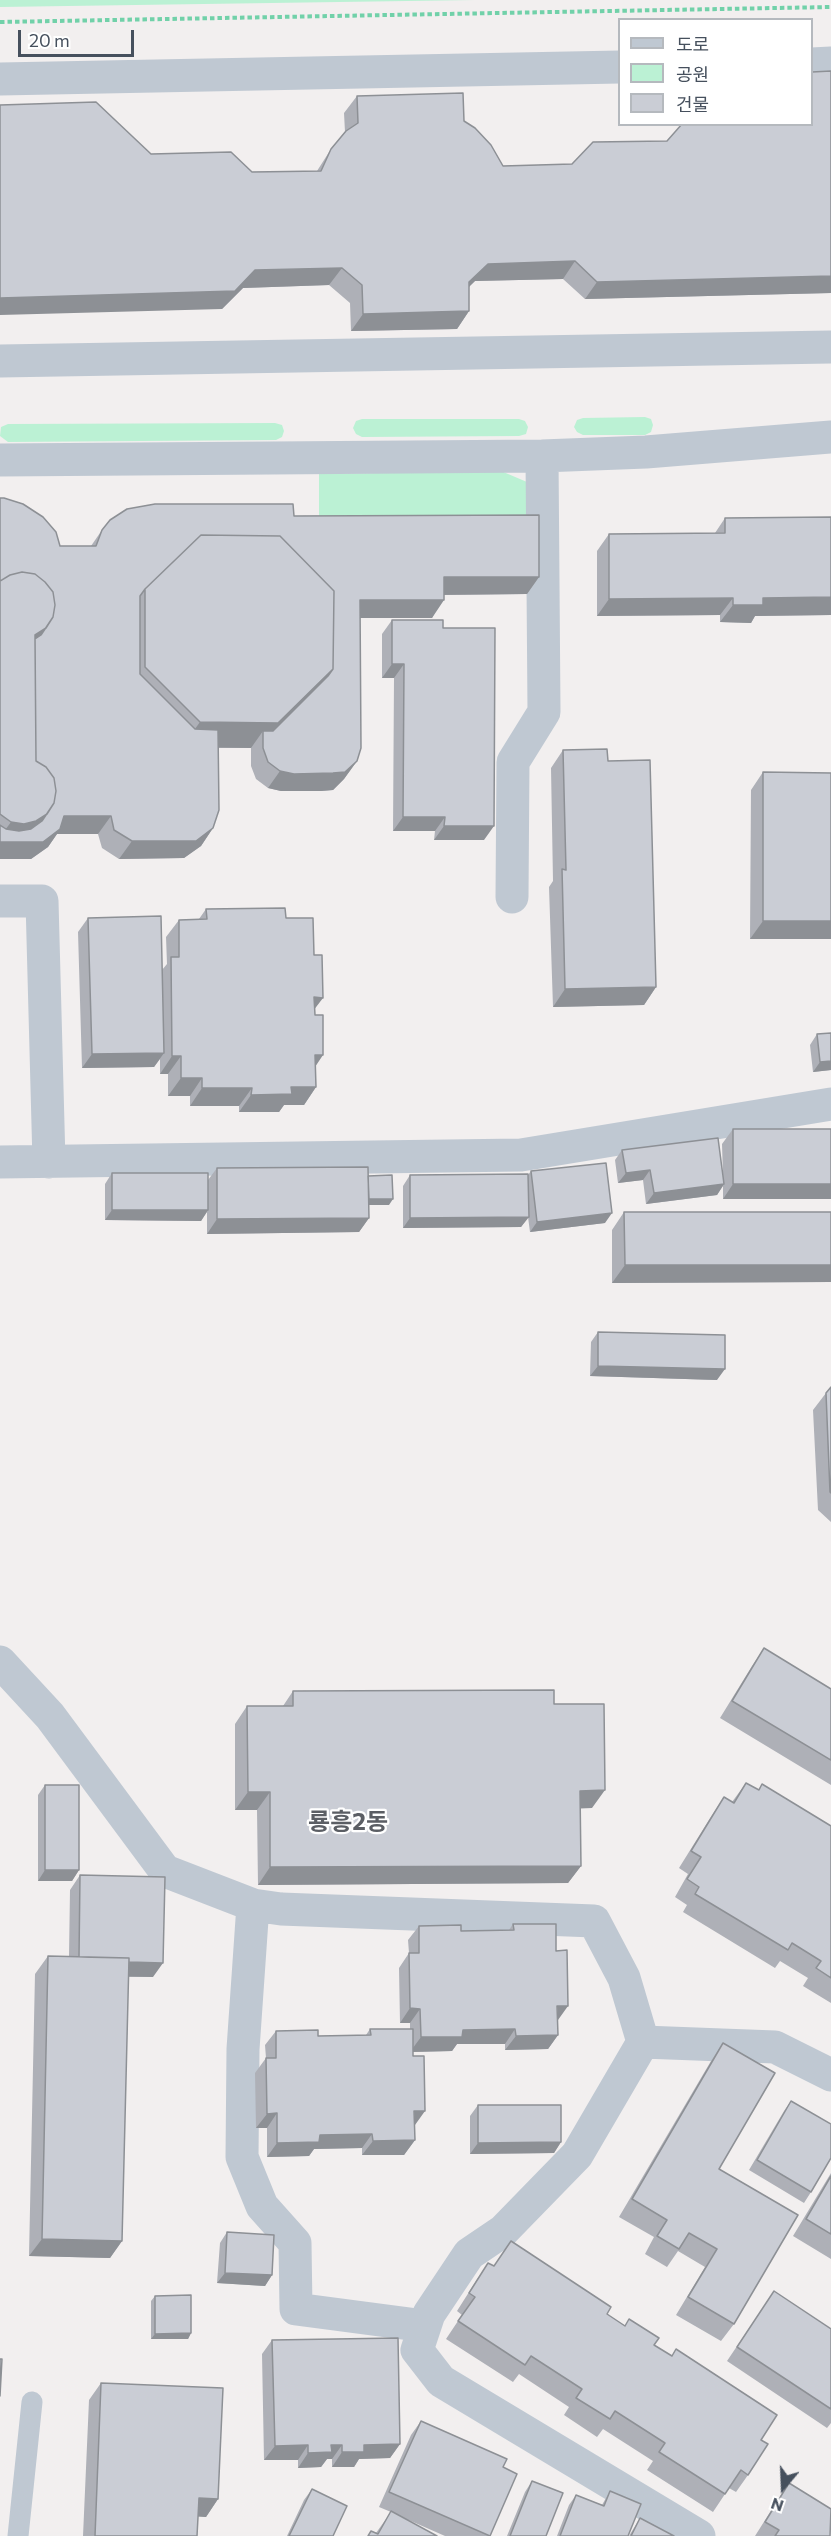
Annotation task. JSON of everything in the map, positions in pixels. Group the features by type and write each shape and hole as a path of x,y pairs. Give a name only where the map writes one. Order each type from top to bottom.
{"street":[{"path":"813,63 831,63"},
{"path":"0,79 618,67"},
{"path":"0,361 831,347"},
{"path":"0,460 542,456 646,452 831,437"},
{"path":"512,897 513,762 544,712 542,456"},
{"path":"0,901 42,901 49,1162"},
{"path":"0,1162 521,1155 831,1104"},
{"path":"0,1662 50,1716 165,1871 253,1905 280,1909 594,1921 624,1978 643,2042 577,2155 503,2231 469,2254 429,2314 417,2350 441,2381 699,2536"},
{"path":"253,1905 243,2049 242,2157 262,2206 295,2243 296,2309 425,2326"},
{"path":"643,2042 775,2047 831,2075"}],"lane":[{"path":"18,2536 32,2402"}],"path":[{"path":"0,22 831,7"}],"green space":[{"path":"0,0 475,0 0,7"},
{"path":"645,417 651,419 653,425 651,432 645,435 583,435 574,427 577,420 583,418"},
{"path":"362,419 519,419 525,421 528,427 526,434 519,436 362,437 356,434 353,428 356,421"},
{"path":"275,423 282,425 284,431 282,437 276,440 8,442 0,436 1,427 8,424"},
{"path":"501,471 527,482 531,517 319,521 319,474"}],"building":[{"path":"831,71 831,276 597,282 575,261 488,264 469,282 469,311 363,314 362,285 342,268 255,270 235,291 0,298 0,105 96,102 151,154 231,152 252,172 321,171 331,149 346,131 358,123 357,96 463,93 464,121 475,128 491,145 503,166 572,164 593,142 667,141 680,126 813,126 813,72"},
{"path":"0,498 23,504 43,517 56,532 60,546 96,546 102,530 110,520 127,509 155,504 293,504 294,516 539,515 539,577 444,577 444,600 360,600 361,748 357,761 345,772 294,774 280,771 268,762 263,748 263,731 273,731 333,669 334,591 280,536 201,535 140,596 140,674 195,729 218,730 219,810 213,828 196,841 132,841 114,830 111,816 64,816 60,829 43,842 0,842 0,825 6,829 19,831 31,829 42,821 54,803 56,791 54,778 46,767 36,761 35,639 41,635 53,617 55,605 53,592 35,574 22,572 0,581"},
{"path":"831,517 831,597 763,598 763,605 733,605 733,598 609,599 609,534 725,533 725,518"},
{"path":"201,535 280,536 334,591 333,669 278,723 200,722 145,667 145,589"},
{"path":"22,572 35,574 45,582 53,592 55,605 53,617 46,628 35,635 36,761 46,767 54,778 56,791 54,803 47,814 36,821 24,824 11,822 0,814 0,581"},
{"path":"392,620 443,620 443,628 495,628 494,826 444,826 445,817 403,817 404,664 392,664"},
{"path":"607,749 608,761 650,760 656,987 565,989 562,869 566,870 563,750"},
{"path":"763,772 831,773 831,921 763,921"},
{"path":"285,908 286,918 313,918 314,955 322,955 323,998 314,997 315,1015 323,1015 323,1055 315,1055 316,1087 291,1087 292,1094 251,1095 252,1088 202,1088 202,1078 181,1078 181,1056 172,1056 171,957 179,957 179,920 207,919 206,909"},
{"path":"161,916 164,1053 92,1054 88,918"},
{"path":"831,1033 831,1061 820,1062 817,1034"},
{"path":"733,1129 831,1129 831,1184 733,1184"},
{"path":"718,1138 724,1184 654,1193 650,1170 626,1173 622,1150"},
{"path":"606,1163 612,1213 537,1222 531,1171"},
{"path":"368,1167 369,1218 217,1219 217,1168"},
{"path":"112,1173 208,1173 208,1210 112,1210"},
{"path":"528,1174 529,1217 410,1218 410,1175"},
{"path":"392,1175 393,1199 369,1199 368,1176"},
{"path":"624,1212 831,1212 831,1265 625,1265"},
{"path":"598,1332 725,1335 725,1369 598,1366"},
{"path":"831,1387 831,1493 826,1393"},
{"path":"764,1648 831,1689 831,1760 732,1701"},
{"path":"554,1690 554,1704 604,1704 605,1790 580,1791 581,1866 270,1867 270,1792 248,1792 247,1706 293,1706 293,1691"},
{"path":"746,1783 759,1790 762,1784 831,1826 831,1978 816,1968 821,1961 792,1943 788,1950 695,1894 699,1887 687,1879 701,1857 691,1851 724,1797 734,1803"},
{"path":"45,1785 79,1785 79,1870 45,1870"},
{"path":"80,1875 165,1877 163,1963 129,1962 129,1958 79,1957"},
{"path":"513,1924 556,1924 556,1951 567,1950 568,2006 557,2006 558,2035 516,2036 515,2029 463,2030 462,2037 421,2037 420,2009 410,2008 409,1953 419,1953 419,1926 461,1925 461,1931 514,1930"},
{"path":"48,1956 129,1958 122,2241 42,2239"},
{"path":"370,2029 413,2029 413,2056 424,2056 425,2111 414,2111 415,2140 373,2141 372,2134 320,2135 319,2142 277,2143 277,2113 267,2114 266,2058 276,2058 276,2031 318,2030 318,2036 371,2035"},
{"path":"723,2043 775,2073 719,2169 798,2215 734,2324 688,2297 717,2249 689,2233 679,2249 657,2236 667,2220 632,2199"},
{"path":"791,2101 831,2124 831,2158 811,2192 757,2160"},
{"path":"478,2105 561,2105 561,2142 478,2143"},
{"path":"831,2176 831,2234 806,2219"},
{"path":"227,2232 274,2235 272,2275 225,2273"},
{"path":"511,2241 611,2307 607,2314 625,2326 629,2319 659,2338 654,2345 672,2356 676,2349 777,2415 761,2440 768,2444 748,2475 741,2470 725,2494 659,2452 665,2443 615,2411 610,2419 576,2398 582,2389 531,2356 525,2365 458,2321 475,2297 469,2293 488,2263 494,2266"},
{"path":"774,2291 831,2329 831,2409 737,2347"},
{"path":"191,2295 191,2333 155,2334 155,2296"},
{"path":"398,2338 400,2444 364,2445 364,2452 342,2452 342,2445 331,2445 332,2452 308,2453 308,2445 275,2446 272,2340"},
{"path":"0,2359 2,2359 0,2396"},
{"path":"101,2383 223,2388 218,2499 199,2498 197,2536 95,2536"},
{"path":"421,2421 507,2459 503,2467 517,2474 490,2536 389,2492"},
{"path":"532,2481 563,2493 546,2536 510,2536"},
{"path":"789,2483 831,2509 830,2536 775,2536 779,2530 765,2522"},
{"path":"312,2489 347,2506 333,2536 289,2536"},
{"path":"610,2491 641,2504 628,2536 560,2536 576,2495 604,2506"},
{"path":"391,2511 437,2536 368,2536 371,2531 378,2534"},
{"path":"640,2518 674,2536 631,2536"}],"district":[{"name":"룡흥2동","path":"348,1822"}]}
